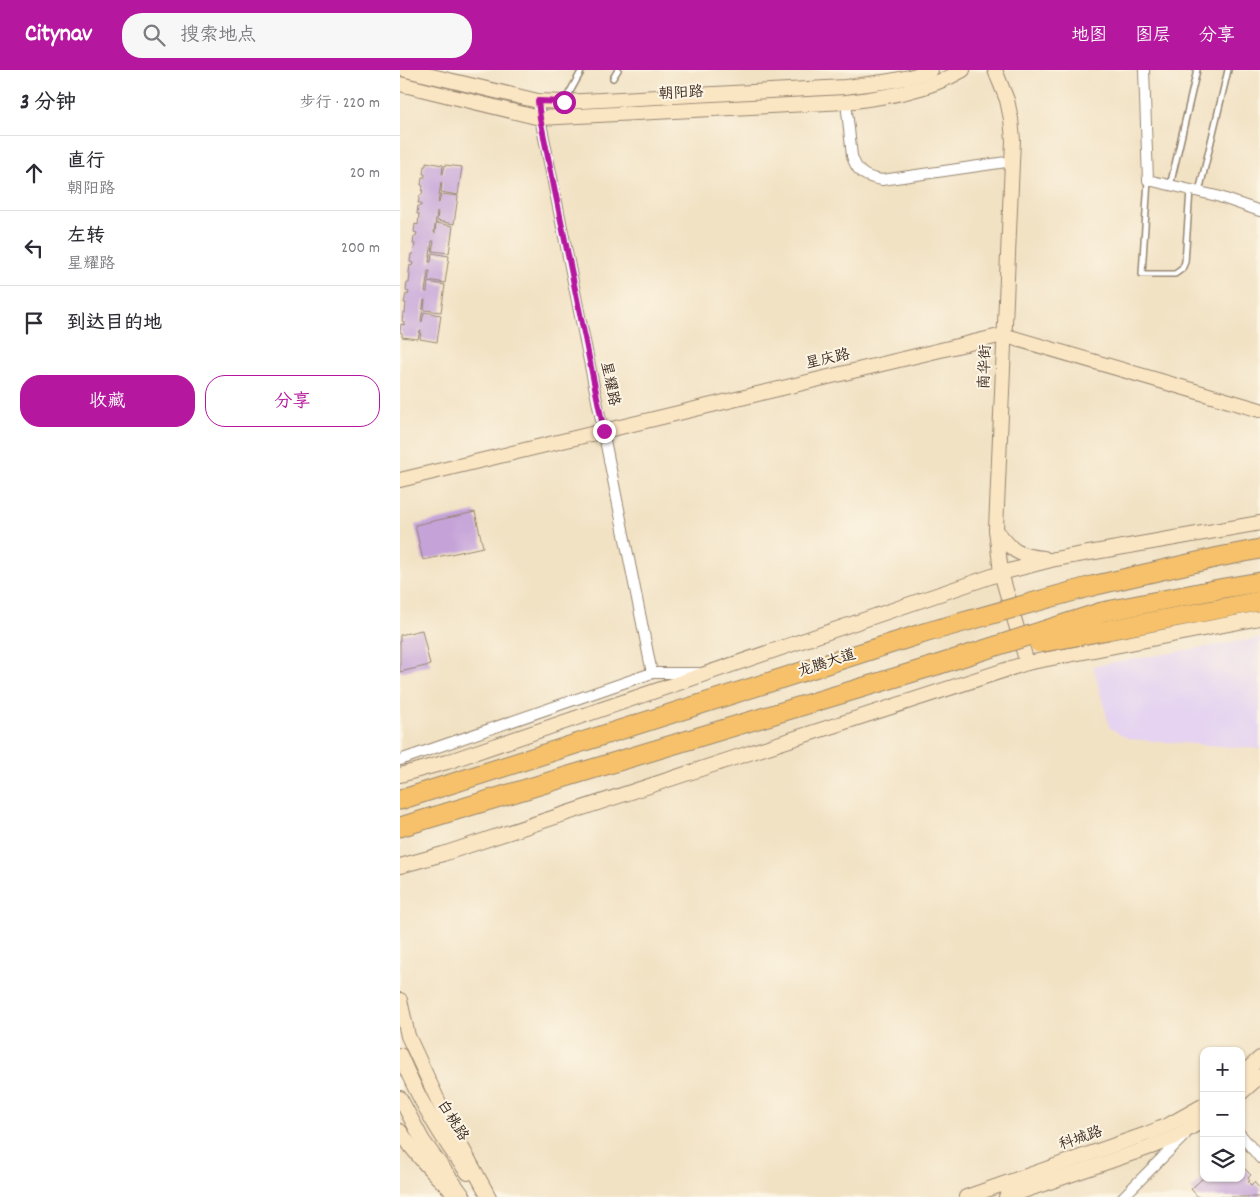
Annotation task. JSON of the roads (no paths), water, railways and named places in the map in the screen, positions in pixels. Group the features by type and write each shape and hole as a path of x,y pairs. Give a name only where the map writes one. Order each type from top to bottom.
{"highway":[{"name":"龙腾大道","path":"400,800 924,633 1092,586 1219,556 1260,549"},
{"path":"400,827 937,665 1102,612 1260,582"},
{"path":"966,656 1260,601"},
{"path":"1224,608 1260,610"}],"main road":[{"name":"朝阳路","path":"406,70 538,101 564,102 845,87 886,82 930,70"},
{"name":"朝阳路","path":"400,84 540,118 846,102 912,91 955,75 963,70"},
{"name":"南华街","path":"995,70 1007,100 1013,140 996,529 1001,573 1027,664"},
{"name":"星庆路","path":"400,480 1003,335 1260,410"},
{"path":"400,775 448,762 1001,573 1055,559 1260,523"},
{"path":"996,529 1011,548 1028,557 1055,559"},
{"path":"400,866 443,854 1027,664 1260,618"},
{"path":"400,1000 408,1036 448,1122 488,1197"},
{"name":"白桃路","path":"400,1055 413,1086 436,1128 462,1165 488,1197"},
{"path":"1245,1071 1260,1058"},
{"path":"1242,1092 1260,1076"},
{"path":"400,1098 423,1141 464,1197"},
{"name":"科城路","path":"966,1197 1149,1133 1200,1107"},
{"name":"科城路","path":"1006,1197 1151,1147 1175,1137 1199,1123"},
{"path":"400,1131 411,1148 434,1175 459,1197"}],"street":[{"path":"1144,70 1148,180 1217,196 1260,212"},
{"name":"星耀路","path":"538,101 652,673"},
{"path":"846,102 852,156 858,170 864,175 882,180 1013,161"},
{"path":"400,760 652,673 710,673"},
{"path":"1123,1197 1199,1123"},
{"path":"1243,1137 1260,1158"}],"lane":[{"path":"564,102 582,70"},
{"path":"613,78 618,70"},
{"path":"1170,186 1197,70"},
{"path":"1148,180 1142,274 1175,274 1182,269 1185,262 1195,191 1228,70"}]}
